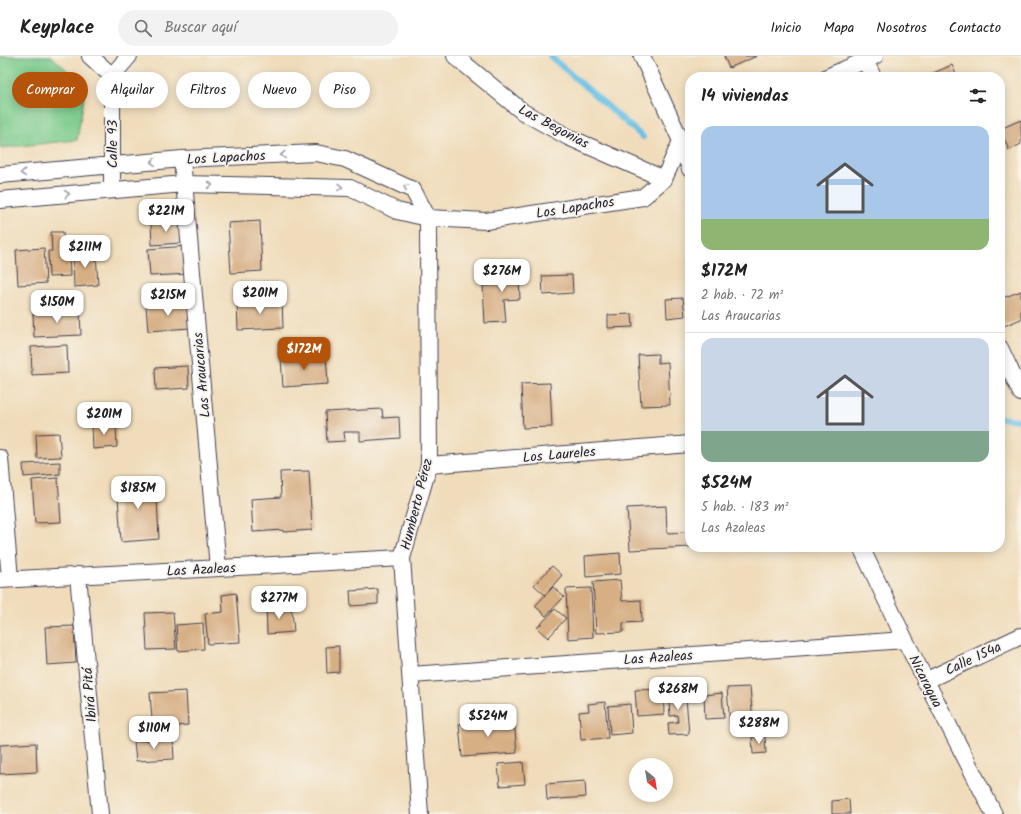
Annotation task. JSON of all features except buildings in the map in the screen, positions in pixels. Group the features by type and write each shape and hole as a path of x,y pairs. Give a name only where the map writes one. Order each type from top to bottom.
{"street":[{"path":"90,56 108,72"},
{"path":"116,72 130,56"},
{"name":"Las Begonias","path":"454,56 522,112 568,137 664,179"},
{"path":"642,56 685,137"},
{"path":"838,72 870,58 872,72"},
{"name":"Calle 93","path":"112,108 112,190"},
{"name":"Los Lapachos","path":"0,200 184,184 350,188 397,211 428,218 486,221 643,197 664,179 685,141"},
{"name":"Los Lapachos","path":"0,175 182,159 316,153 345,159 413,190 428,218"},
{"name":"Las Araucarias","path":"182,159 218,568"},
{"name":"Humberto Pérez","path":"420,814 402,558 429,465 428,218"},
{"path":"1005,359 1021,393"},
{"name":"Los Laureles","path":"429,465 685,444"},
{"path":"0,458 5,580"},
{"name":"Nicaragua","path":"863,552 925,681 994,814"},
{"name":"Las Azaleas","path":"5,580 402,558"},
{"name":"Ibirá Pitá","path":"78,575 100,814"},
{"name":"Calle 154a","path":"925,681 1021,636"},
{"name":"Las Azaleas","path":"410,675 905,640"}],"green space":[{"path":"0,56 51,56 69,72 12,72 12,108 82,108 77,140 0,148"}],"waterway":[{"path":"550,56 643,137"},
{"path":"1005,419 1017,420"}]}
